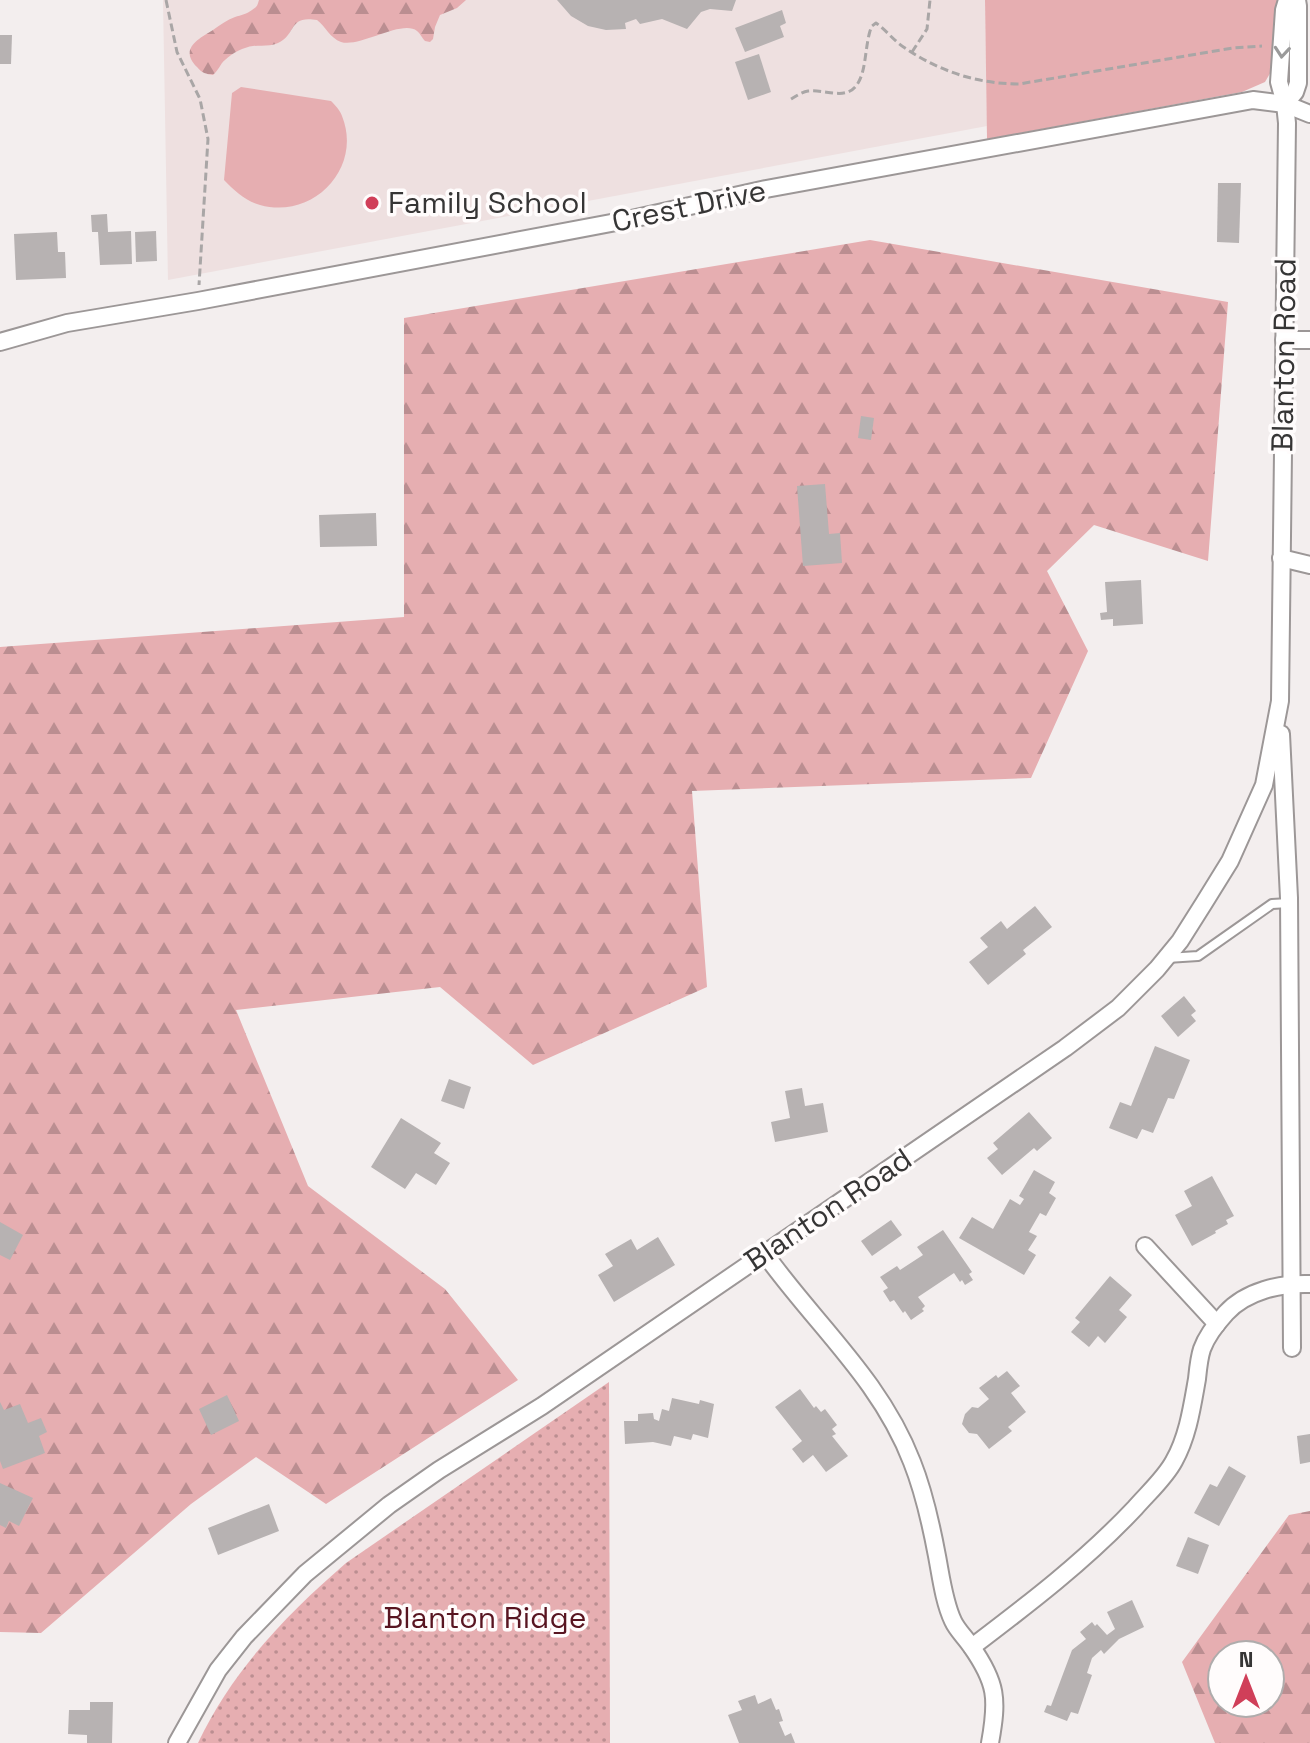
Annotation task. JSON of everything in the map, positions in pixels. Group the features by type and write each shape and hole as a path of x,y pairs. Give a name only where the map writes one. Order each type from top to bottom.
{"street":[{"name":"Blanton Road","path":"177,1743 218,1670 263,1616 305,1574 426,1479 542,1406 1065,1048 1118,1008 1180,941 1224,872 1264,785 1280,701 1287,123 1279,82 1287,0"},
{"path":"1285,104 1298,83 1297,0"},
{"name":"Crest Drive","path":"0,342 67,323 198,301 627,220 766,189 1253,100 1285,104 1310,114"},
{"path":"1284,340 1310,340"},
{"path":"1281,558 1310,565"},
{"path":"1280,701 1289,903 1292,1348"},
{"path":"1145,1246 1217,1324"},
{"path":"765,1254 857,1366 888,1411 911,1460 928,1508 943,1588 953,1621 988,1673 995,1696 990,1743"},
{"path":"972,1647 1103,1542 1173,1464 1191,1415 1201,1350 1211,1330 1228,1311 1243,1298 1291,1284 1310,1284"}],"lane":[{"path":"1166,958 1198,956 1272,904 1289,903"}],"path":[{"path":"166,0 177,52 200,99 208,139 198,301"},
{"path":"912,52 927,29 930,0"},
{"path":"791,99 807,91 833,94 853,89 863,71 870,31 876,23 902,47 936,66 964,77 1003,84 1019,84 1233,48 1265,46"}],"shaded area":[{"name":"Family School","path":"163,0 985,0 987,126 168,280"}],"green space":[{"path":"259,0 466,0 457,8 440,15 430,42 410,28 401,28 359,41 341,42 317,20 308,19 297,23 278,43 250,47 235,53 213,75 201,71 190,55 193,45 226,21 256,7"},
{"path":"985,0 1280,0 1272,70 1265,82 1242,92 987,139"},
{"path":"241,87 331,101 339,110 347,135 346,154 329,186 315,197 298,205 280,208 260,205 245,198 224,180 232,93"},
{"path":"870,240 1228,302 1208,561 1094,525 1047,571 1088,651 1031,778 692,791 707,987 533,1065 440,987 236,1010 308,1186 445,1289 518,1380 326,1504 256,1457 191,1504 41,1633 0,1632 0,647 404,617 404,318"},
{"name":"Blanton Ridge","path":"609,1382 610,1743 198,1743 227,1692 262,1646 302,1603 346,1563"},
{"path":"1310,1511 1310,1743 1215,1743 1182,1662 1289,1515"}],"building":[{"path":"557,0 736,0 732,11 710,9 701,12 687,29 662,19 640,24 636,19 625,23 626,29 606,30 588,26 571,16"},
{"path":"782,10 786,23 780,26 784,37 745,52 735,28"},
{"path":"0,35 12,35 11,64 0,64"},
{"path":"759,54 771,92 748,100 735,62"},
{"path":"1218,183 1241,183 1239,243 1217,242"},
{"path":"107,214 108,232 131,231 132,264 100,265 98,232 92,232 91,215"},
{"path":"156,231 157,261 136,262 135,232"},
{"path":"57,232 58,252 65,252 66,278 16,280 14,234"},
{"path":"861,416 874,418 871,440 858,438"},
{"path":"825,484 829,534 840,533 842,563 803,566 797,486"},
{"path":"376,513 377,546 320,547 319,515"},
{"path":"1141,580 1143,624 1113,626 1113,619 1101,620 1100,613 1107,612 1105,582"},
{"path":"1035,906 1052,927 1023,950 1026,954 988,985 969,962 988,947 980,938 1001,921 1007,929"},
{"path":"1184,996 1196,1011 1191,1015 1196,1021 1178,1037 1161,1016"},
{"path":"1155,1046 1190,1060 1174,1099 1168,1098 1153,1133 1142,1129 1137,1139 1109,1128 1120,1102 1131,1106"},
{"path":"449,1079 471,1087 464,1109 441,1101"},
{"path":"802,1088 805,1106 823,1103 828,1132 775,1142 771,1122 790,1118 785,1091"},
{"path":"1029,1112 1052,1138 1037,1151 1034,1148 1002,1175 987,1158 998,1149 993,1143"},
{"path":"401,1118 441,1143 434,1153 450,1163 436,1185 416,1173 405,1189 371,1167"},
{"path":"1034,1170 1055,1182 1049,1193 1056,1198 1046,1216 1040,1213 1029,1232 1037,1236 1028,1250 1036,1255 1024,1275 959,1238 972,1217 993,1229 1010,1199 1020,1205 1024,1199 1019,1196"},
{"path":"1212,1176 1234,1216 1226,1220 1228,1224 1216,1233 1192,1246 1175,1215 1192,1206 1184,1191"},
{"path":"891,1220 902,1235 872,1256 861,1241"},
{"path":"0,1222 23,1235 10,1260 0,1255"},
{"path":"943,1230 972,1272 969,1274 973,1280 965,1285 954,1273 918,1297 925,1306 924,1311 911,1320 894,1300 890,1302 883,1291 888,1288 880,1277 897,1266 900,1270 923,1255 917,1247"},
{"path":"658,1237 675,1265 614,1302 598,1275 613,1266 605,1254 631,1239 637,1250"},
{"path":"1110,1276 1132,1295 1119,1310 1127,1317 1105,1343 1098,1336 1089,1347 1071,1332 1080,1322 1075,1318"},
{"path":"1007,1371 1020,1386 1011,1393 1026,1412 1008,1427 1012,1431 989,1449 977,1434 969,1433 962,1424 965,1414 972,1407 978,1408 989,1399 979,1388"},
{"path":"800,1389 814,1408 816,1406 821,1412 825,1409 837,1425 832,1429 836,1434 832,1436 848,1456 826,1472 813,1455 803,1463 792,1449 802,1441 775,1407"},
{"path":"227,1395 239,1421 211,1435 199,1409"},
{"path":"672,1398 714,1404 708,1438 693,1434 691,1440 674,1436 671,1446 653,1442 625,1444 624,1421 638,1421 638,1414 653,1413 654,1419 659,1421 662,1409 669,1411"},
{"path":"0,1402 4,1410 20,1404 28,1423 41,1418 47,1432 39,1436 45,1453 3,1469 0,1461"},
{"path":"1310,1434 1310,1462 1300,1464 1297,1436"},
{"path":"1229,1466 1246,1476 1219,1526 1194,1513 1210,1484 1217,1487"},
{"path":"0,1483 33,1498 19,1526 9,1521 6,1528 0,1525"},
{"path":"269,1504 279,1531 218,1555 208,1528"},
{"path":"1188,1537 1209,1545 1198,1574 1176,1566"},
{"path":"1132,1600 1144,1627 1119,1639 1104,1654 1101,1650 1092,1658 1087,1673 1092,1675 1078,1714 1071,1712 1067,1721 1044,1712 1047,1705 1051,1706 1072,1650 1086,1639 1080,1632 1092,1622 1107,1635 1115,1629 1107,1612"},
{"path":"755,1695 758,1704 771,1698 776,1710 779,1709 783,1721 779,1722 785,1736 791,1733 795,1743 739,1743 728,1715 742,1710 738,1701"},
{"path":"90,1702 113,1702 112,1743 87,1743 87,1735 68,1734 69,1710 90,1710"}],"place":[{"name":"Family School","path":"372,203"}]}
